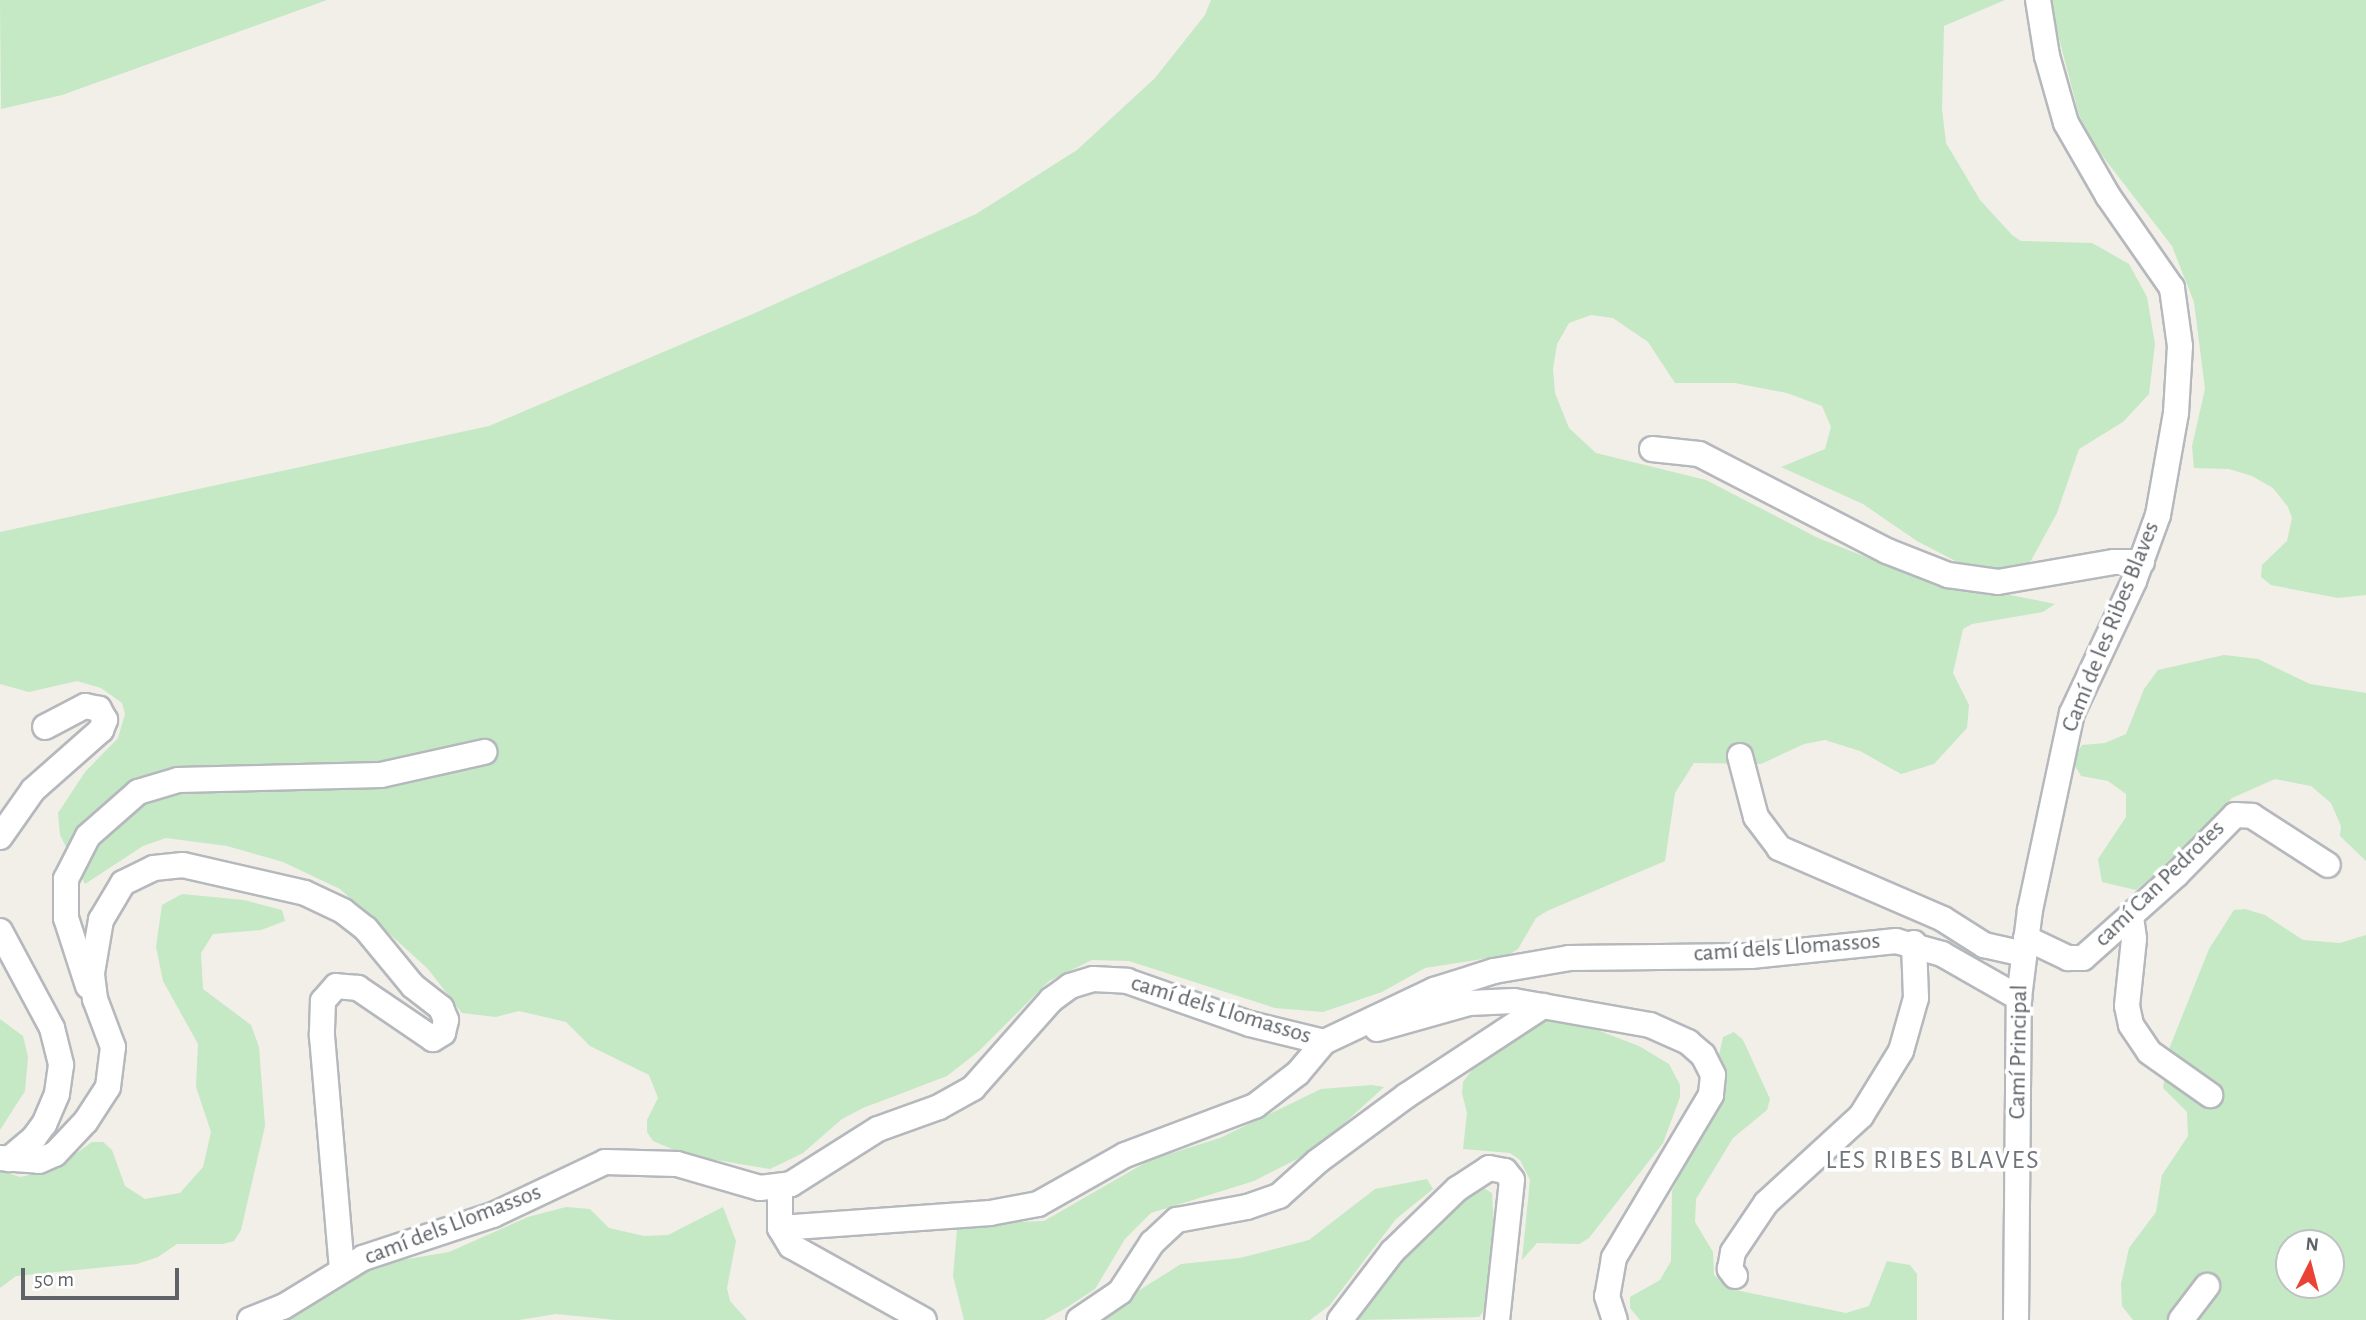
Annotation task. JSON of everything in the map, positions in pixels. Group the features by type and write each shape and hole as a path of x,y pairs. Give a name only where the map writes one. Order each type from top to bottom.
{"street":[{"name":"Camí de les Ribes Blaves","path":"2030,910 2072,713 2142,562 2158,515 2171,447 2179,375 2178,310 2166,279 2076,145 2053,82 2038,0"},
{"path":"1652,449 1699,454 1887,551 1957,577 2008,581 2114,562 2142,562"},
{"path":"0,837 39,783 101,730 105,720 99,709 85,706 45,727"},
{"path":"5,1159 40,1161 55,1154 86,1121 108,1087 113,1047 77,960 66,918 66,879 88,836 138,792 178,780 381,775 484,752"},
{"path":"1740,756 1756,817 1779,848 1944,919 1984,945 2025,946"},
{"name":"camí Can Pedrotes","path":"2025,946 2076,960 2131,917 2235,815 2252,816 2328,865"},
{"path":"95,999 94,946 111,900 123,883 141,872 183,865 284,886 343,911 376,938 413,986 440,1008 446,1027 433,1039 351,986 335,986 323,1001 322,1036 342,1269"},
{"name":"Camí Principal","path":"2016,1320 2019,998 2030,910"},
{"path":"2131,917 2134,939 2127,1006 2132,1025 2149,1052 2210,1095"},
{"path":"0,931 52,1028 61,1065 57,1094 44,1124 5,1159"},
{"name":"camí dels Llomassos","path":"250,1320 301,1297 342,1269 387,1249 493,1215 605,1162 677,1164 750,1186 780,1187 878,1129 946,1104 973,1088 1051,1000 1081,981 1127,981 1250,1024 1333,1039 1412,998 1519,965 1581,957 1751,956 1879,941 1914,943 2019,998"},
{"path":"1735,1276 1730,1269 1733,1252 1766,1203 1861,1116 1901,1051 1916,999 1914,943"},
{"path":"780,1228 990,1213 1038,1204 1113,1161 1255,1105 1298,1073 1333,1039 1469,1003 1507,1001 1633,1020 1662,1029 1697,1049 1713,1075 1706,1108 1645,1201 1614,1258 1607,1296 1615,1320"},
{"path":"1079,1320 1121,1292 1152,1243 1177,1220 1279,1196 1318,1161 1406,1096 1543,1006"},
{"path":"1340,1320 1392,1252 1457,1189 1489,1168 1505,1171 1512,1180 1497,1320"},
{"path":"780,1187 780,1228 785,1241 804,1256 924,1320"},
{"path":"2181,1320 2207,1286"}],"green space":[{"path":"0,0 327,0 62,95 1,109"},
{"path":"1211,0 2005,0 1944,26 1942,109 1946,143 1980,200 2012,235 2021,241 2092,243 2129,264 2147,297 2155,344 2149,394 2123,422 2079,449 2057,513 2028,566 2000,570 1965,566 1917,541 1863,504 1781,467 1825,449 1831,427 1822,406 1787,393 1735,383 1675,383 1648,342 1613,318 1591,315 1569,323 1557,344 1553,369 1555,393 1569,428 1596,453 1706,480 1818,538 1911,575 2055,604 2043,612 1972,624 1963,629 1953,673 1969,705 1967,728 1934,764 1901,774 1860,751 1825,740 1804,744 1761,764 1694,763 1675,793 1665,861 1547,911 1536,918 1518,949 1508,955 1425,968 1382,992 1323,1012 1275,1008 1129,961 1092,960 1049,981 979,1051 947,1076 863,1108 842,1119 803,1153 770,1169 686,1155 653,1141 647,1132 647,1120 658,1098 649,1075 590,1046 566,1022 519,1011 496,1017 462,1013 428,969 340,889 283,862 227,846 166,838 143,846 85,884 60,835 58,813 85,772 118,738 125,714 122,703 101,688 77,681 29,692 0,684 0,532 489,426 755,313 976,214 1077,150 1155,78 1205,15"},
{"path":"2049,0 2366,0 2366,595 2338,598 2271,585 2261,577 2262,565 2287,541 2292,518 2288,507 2273,488 2252,476 2229,469 2194,468 2192,446 2205,389 2194,302 2172,246 2097,149 2079,115"},
{"path":"2224,655 2258,659 2310,684 2366,693 2366,861 2340,836 2341,826 2331,803 2311,786 2275,779 2232,798 2165,867 2136,890 2102,882 2098,859 2126,817 2126,794 2108,781 2081,776 2075,766 2076,754 2082,745 2105,743 2126,734 2144,689 2158,670"},
{"path":"182,894 244,900 282,910 285,921 261,930 213,934 201,953 203,989 251,1025 259,1047 265,1126 241,1230 234,1241 223,1244 177,1244 158,1257 137,1264 16,1276 0,1288 0,1170 20,1177 53,1170 92,1142 103,1142 112,1150 125,1186 145,1199 180,1193 203,1167 211,1132 196,1087 198,1044 163,981 156,947 162,905"},
{"path":"2245,909 2265,915 2303,940 2340,943 2366,935 2366,1320 2133,1320 2122,1306 2121,1284 2129,1248 2156,1212 2162,1175 2188,1136 2187,1112 2163,1088 2169,1049 2209,949 2234,910"},
{"path":"1542,1018 1584,1025 1639,1046 1669,1064 1680,1085 1680,1097 1663,1143 1589,1238 1579,1244 1537,1243 1522,1260 1530,1180 1520,1160 1510,1153 1463,1149 1467,1113 1462,1093 1463,1082 1478,1062"},
{"path":"0,1019 23,1036 28,1057 25,1091 0,1130"},
{"path":"1734,1032 1743,1040 1770,1099 1767,1110 1733,1138 1696,1199 1695,1222 1713,1252 1714,1275 1731,1289 1846,1313 1869,1306 1887,1261 1910,1265 1917,1274 1917,1320 1640,1320 1630,1308 1630,1297 1660,1280 1671,1261 1672,1191 1703,1127 1723,1037"},
{"path":"1372,1085 1384,1087 1315,1150 1254,1181 1151,1213 1125,1239 1095,1289 1066,1308 1044,1320 964,1320 953,1276 957,1230 985,1223 1044,1221 1150,1160 1220,1138 1321,1089"},
{"path":"1427,1179 1433,1189 1396,1219 1330,1305 1310,1320 1092,1320 1181,1264 1240,1258 1309,1240 1375,1189"},
{"path":"1482,1187 1492,1193 1494,1227 1486,1308 1479,1317 1359,1320 1375,1291 1443,1209"},
{"path":"566,1207 590,1209 609,1228 644,1236 668,1235 723,1207 736,1241 727,1288 730,1301 747,1320 616,1320 556,1314 519,1320 283,1320 333,1284 402,1260 449,1252 528,1217"}],"district":[{"name":"LES RIBES BLAVES","path":"1933,1161"}]}
